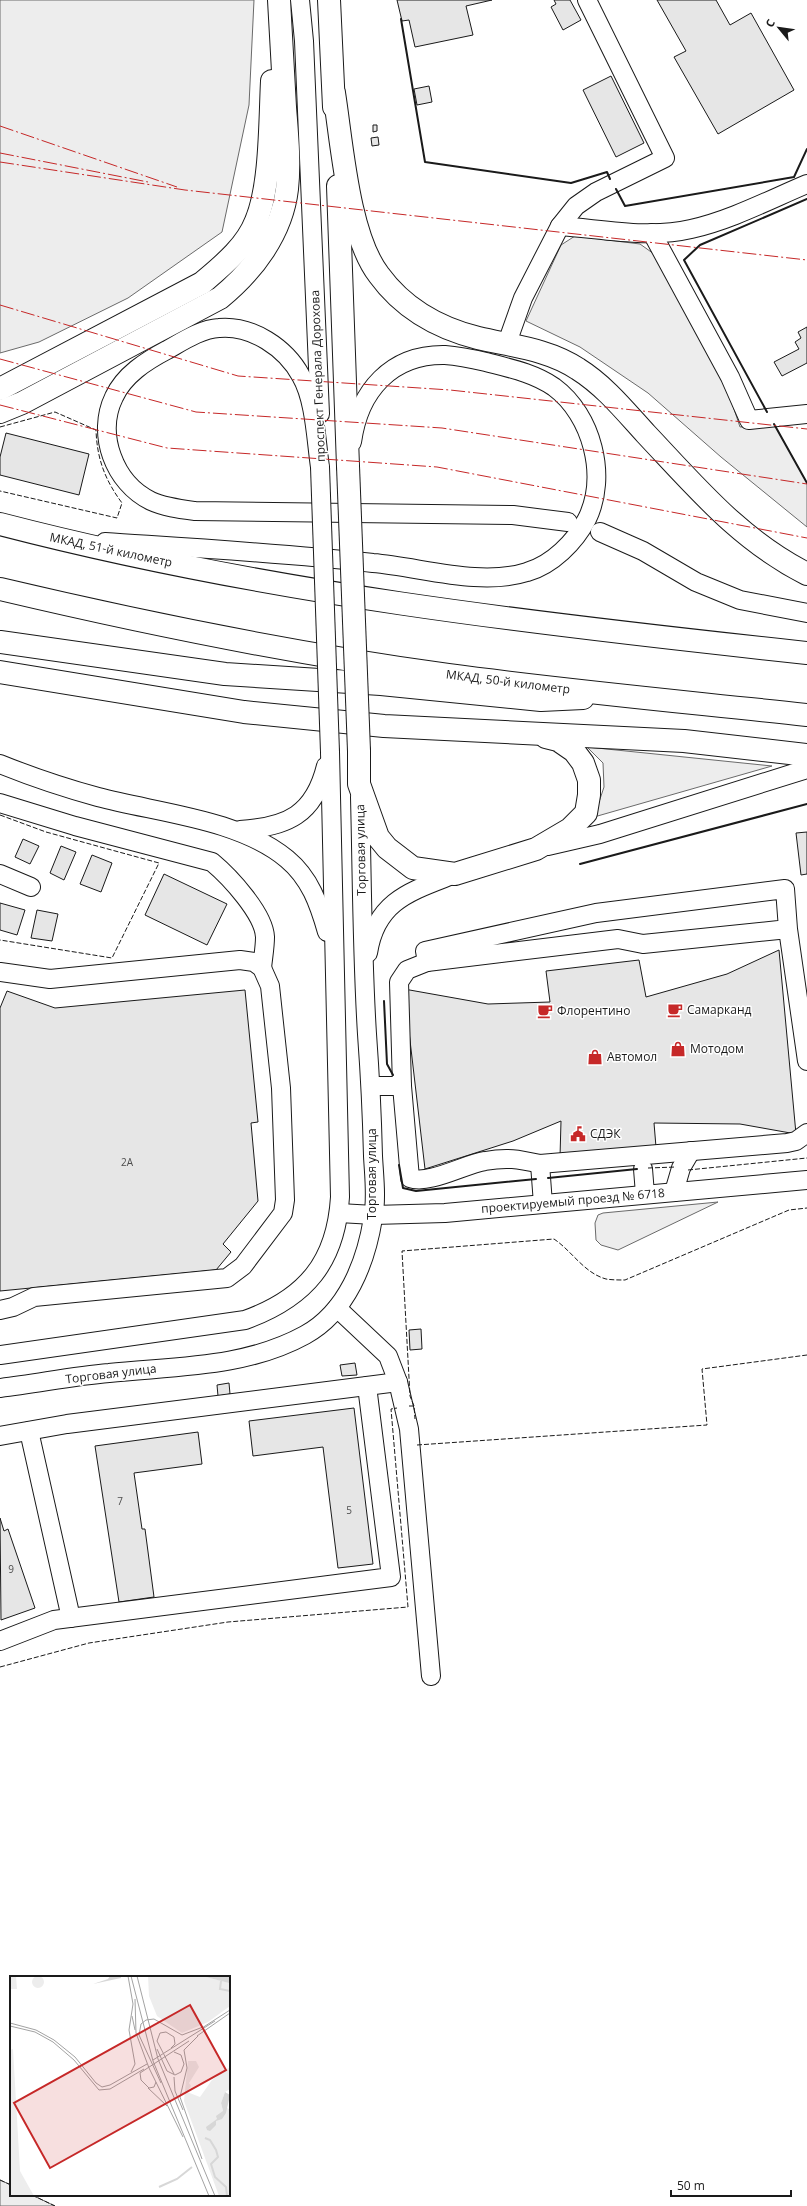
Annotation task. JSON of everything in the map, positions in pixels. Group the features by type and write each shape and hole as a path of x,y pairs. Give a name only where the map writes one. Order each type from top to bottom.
{"main road":[{"path":"0,389 202,283 225,263 244,242 256,221 265,187 279,0"},
{"path":"0,412 22,403 220,298 241,281 259,258 271,238 287,190 289,162 279,0"},
{"path":"329,0 334,93 348,466"},
{"path":"334,93 351,201 362,241 377,274 399,300 420,315 446,327 477,337 550,354 578,368 599,384 740,531 780,561 807,574"},
{"name":"Торговая улица","path":"348,466 360,784"},
{"name":"МКАД, 51-й километр","path":"0,524 223,574 341,595 562,627 807,653"},
{"name":"МКАД, 50-й километр","path":"0,589 106,614 211,635 448,675 807,715"},
{"path":"0,642 226,674 381,684 540,700 626,696"},
{"path":"0,672 244,712 384,726 684,741 807,754"},
{"path":"360,784 378,837 387,848 413,868 455,874 536,849 570,829 586,813 589,795 589,780 583,763 574,751 558,740 527,733"}],"street":[{"name":"проспект Генерала Дорохова","path":"300,0 304,41 320,383 320,467 330,752"},
{"path":"507,343 523,298 560,226 576,206 596,192 665,158 587,0"},
{"path":"560,226 652,233 690,229 717,221 807,184"},
{"path":"652,233 730,377 749,420 807,414"},
{"path":"320,467 309,397 302,376 290,360 273,344 256,334 238,328 219,328 199,333 149,359 126,379 114,397 108,416 107,439 113,461 123,478 146,498 169,507 194,511 513,515 568,522"},
{"path":"58,538 247,551 376,563 483,578 504,577 527,573 538,568 562,551 578,534 587,518 592,503 595,485 596,462 591,441 582,420 571,402 554,387 533,376 502,366 446,355 420,357 402,363 383,376 369,392 360,409 353,435 348,466"},
{"path":"600,532 643,551 696,582 740,600 807,613"},
{"path":"235,830 267,828 287,822 300,813 313,798 324,777 330,752"},
{"path":"0,1355 212,1326 245,1320 270,1311 295,1295 315,1275 327,1257 339,1213 340,1182 330,752"},
{"path":"0,764 98,796 235,830 264,842 288,859 306,880 317,898 334,954"},
{"path":"536,849 600,834 807,769"},
{"name":"Торговая улица","path":"0,1388 39,1384 105,1373 228,1362 257,1355 307,1334 325,1320 337,1308 350,1287 365,1254 374,1215 371,1086 364,981 360,784"},
{"path":"0,803 76,826 212,862 221,869 260,917 265,937 262,968"},
{"path":"0,874 31,887"},
{"path":"364,981 370,940 382,917 392,904 407,892 455,874"},
{"path":"427,962 425,951 596,913 785,889 788,929 807,1061"},
{"path":"788,929 643,944 618,939 427,962 407,970 400,982 402,1086 410,1178 417,1180 432,1177 483,1161 513,1157 540,1164 787,1143 796,1141 807,1133"},
{"path":"0,972 50,979 240,960 254,962 262,968 270,986 281,1088 285,1200 283,1213 263,1241 243,1266 227,1278 34,1297 13,1307 0,1310"},
{"path":"371,1086 402,1086"},
{"path":"674,1192 681,1168 691,1151"},
{"path":"540,1164 544,1204"},
{"path":"643,1169 645,1194"},
{"name":"проектируемый проезд № 6718","path":"339,1213 374,1215 445,1213 807,1180"},
{"path":"337,1308 388,1356 398,1382 408,1429 431,1676"},
{"path":"0,1436 67,1424 398,1382"},
{"path":"0,1641 54,1620 391,1577 368,1386"},
{"path":"29,1431 71,1618"}],"shaded area":[{"path":"0,0 254,0 249,105 222,232 128,298 39,342 0,353"},
{"path":"575,236 640,244 654,254 728,391 740,427 774,424 807,483 807,527 721,457 648,393 580,347 526,321 561,245"},
{"path":"587,747 772,766 594,817 604,787 603,763"},
{"path":"718,1202 618,1250 601,1245 596,1240 595,1223 598,1215 603,1213"},
{"path":"0,2180 10,2185 10,2196 34,2196 55,2206 0,2206"}],"building":[{"path":"397,0 492,0 466,6 473,35 415,47 409,20 402,21"},
{"path":"554,0 570,0 581,20 563,30 551,7 556,4"},
{"path":"657,0 716,0 730,25 751,13 794,90 718,134 674,57 686,51"},
{"path":"611,76 644,143 616,157 583,90"},
{"path":"429,86 432,102 417,105 414,89"},
{"path":"373,125 377,125 377,131 373,132"},
{"path":"378,137 379,145 372,146 371,138"},
{"path":"807,327 807,363 782,376 774,362 799,349 795,342 801,338 798,332"},
{"path":"6,433 89,454 79,495 0,475 0,457"},
{"path":"807,832 807,874 801,875 796,833"},
{"path":"23,839 39,846 30,864 15,857"},
{"path":"61,846 76,852 64,880 50,873"},
{"path":"92,855 112,863 101,892 80,884"},
{"path":"164,874 227,904 207,945 145,915"},
{"path":"0,903 25,910 17,935 0,930"},
{"path":"37,910 58,914 52,941 31,938"},
{"path":"779,950 796,1134 740,1124 654,1123 656,1147 560,1157 561,1121 513,1141 425,1169 404,989 488,1004 550,1002 546,971 639,960 646,997 727,974"},
{"path":"245,990 258,1122 251,1123 258,1201 223,1244 231,1252 216,1270 0,1291 0,1008 7,991 55,1008"},
{"path":"421,1329 422,1349 410,1350 409,1330"},
{"path":"355,1363 357,1375 342,1376 340,1365"},
{"path":"229,1383 230,1394 218,1396 217,1385"},
{"path":"354,1408 373,1564 338,1568 323,1447 253,1456 249,1421"},
{"path":"198,1432 202,1464 134,1473 142,1529 145,1529 154,1597 119,1602 95,1446"},
{"path":"0,1518 4,1531 8,1529 35,1608 1,1620"}],"fence":[{"path":"0,427 55,412 96,430 98,450 103,469 111,486 122,503 117,518 0,491"},
{"path":"0,815 46,832 159,863 112,958 0,940"},
{"path":"688,1170 807,1158"},
{"path":"648,1168 676,1167"},
{"path":"414,1406 410,1396 402,1251 554,1239 591,1272 606,1279 625,1280 789,1210 807,1208"},
{"path":"417,1445 707,1425 702,1369 807,1355"},
{"path":"409,1406 414,1406 415,1419"},
{"path":"0,1667 89,1643 228,1622 408,1607 391,1409 397,1408"},
{"path":"0,2180 10,2185"},
{"path":"34,2196 55,2206"}],"wall":[{"path":"401,19 425,162 571,183 607,172 610,179"},
{"path":"616,189 625,206 794,177 807,149"},
{"path":"767,412 684,260 700,245 807,199"},
{"path":"774,424 807,483"},
{"path":"580,864 807,804"},
{"path":"384,1001 387,1064 393,1075"},
{"path":"399,1165 403,1188 416,1191 536,1179"},
{"path":"548,1178 637,1169"}],"power":[{"path":"0,126 177,187"},
{"path":"0,153 148,182"},
{"path":"0,162 185,190 807,260"},
{"path":"0,305 238,376 450,390 807,429"},
{"path":"0,359 196,412 442,428 807,484"},
{"path":"0,405 167,448 437,467 807,538"}],"place":[{"name":"Самарканд","path":"675,1010"},
{"name":"Флорентино","path":"545,1011"},
{"name":"Мотодом","path":"678,1049"},
{"name":"Автомол","path":"595,1057"},
{"name":"СДЭК","path":"578,1134"}]}
